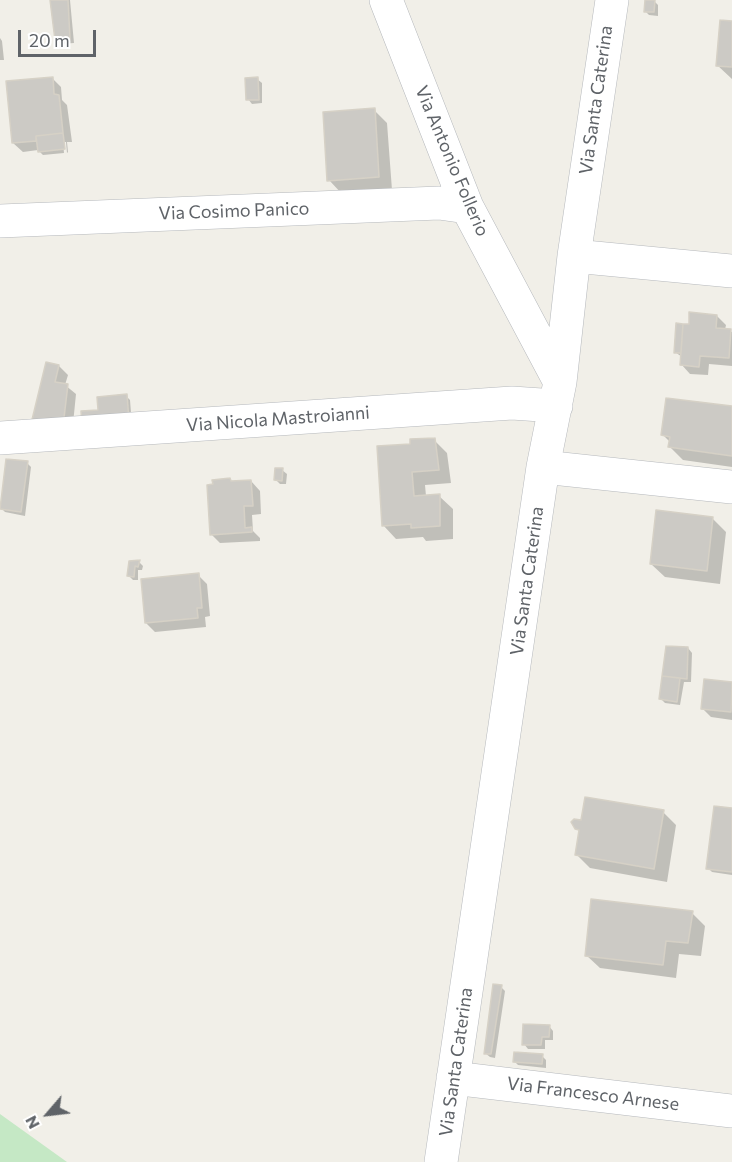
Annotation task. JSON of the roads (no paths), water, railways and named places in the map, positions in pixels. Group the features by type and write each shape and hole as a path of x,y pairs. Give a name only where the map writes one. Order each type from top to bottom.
{"street":[{"name":"Via Antonio Follerio","path":"386,0 467,207 558,394"},
{"name":"Via Santa Caterina","path":"441,1162 543,467 558,394 574,256 612,0"},
{"name":"Via Cosimo Panico","path":"0,220 439,203 467,207"},
{"path":"574,256 732,271"},
{"name":"Via Nicola Mastroianni","path":"0,438 512,403 558,394"},
{"path":"543,467 732,487"},
{"name":"Via Francesco Arnese","path":"453,1078 732,1111"}]}
